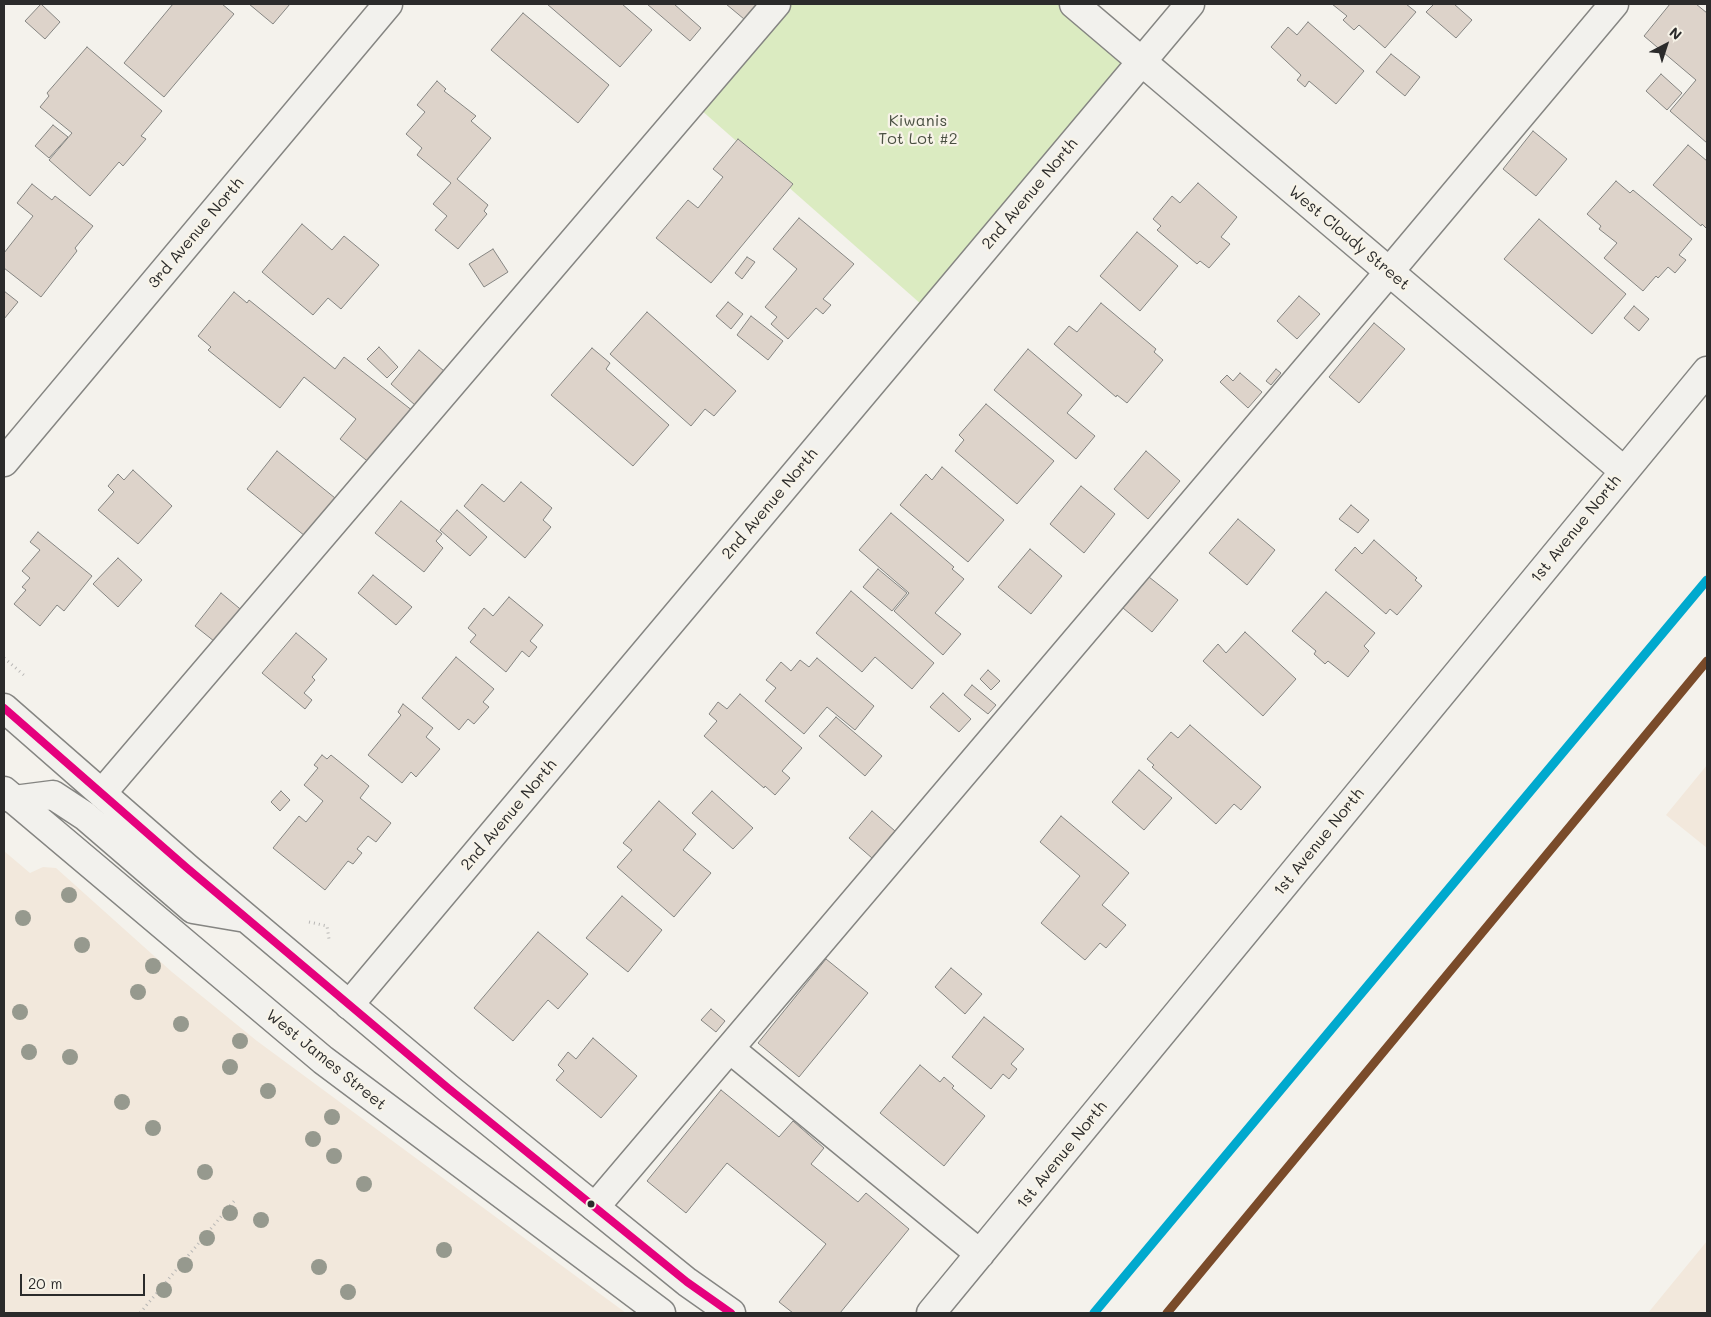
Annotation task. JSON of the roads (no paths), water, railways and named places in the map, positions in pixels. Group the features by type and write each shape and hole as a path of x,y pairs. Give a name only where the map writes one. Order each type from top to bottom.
{"street":[{"name":"3rd Avenue North","path":"4,462 388,4"},
{"path":"102,793 776,4"},
{"name":"West Cloudy Street","path":"1074,4 1624,471"},
{"name":"2nd Avenue North","path":"349,1005 1190,4"},
{"path":"596,1207 1614,4"},
{"name":"1st Avenue North","path":"931,1313 1707,371"},
{"path":"4,708 247,918 448,1088 688,1282 732,1313"},
{"path":"7,801 53,796 85,816 193,909 247,918"},
{"name":"West James Street","path":"7,801 335,1069 661,1313"},
{"path":"730,1049 980,1254"}],"park label":[{"name":"Kiwanis Tot Lot #2","path":"918,130"}]}
